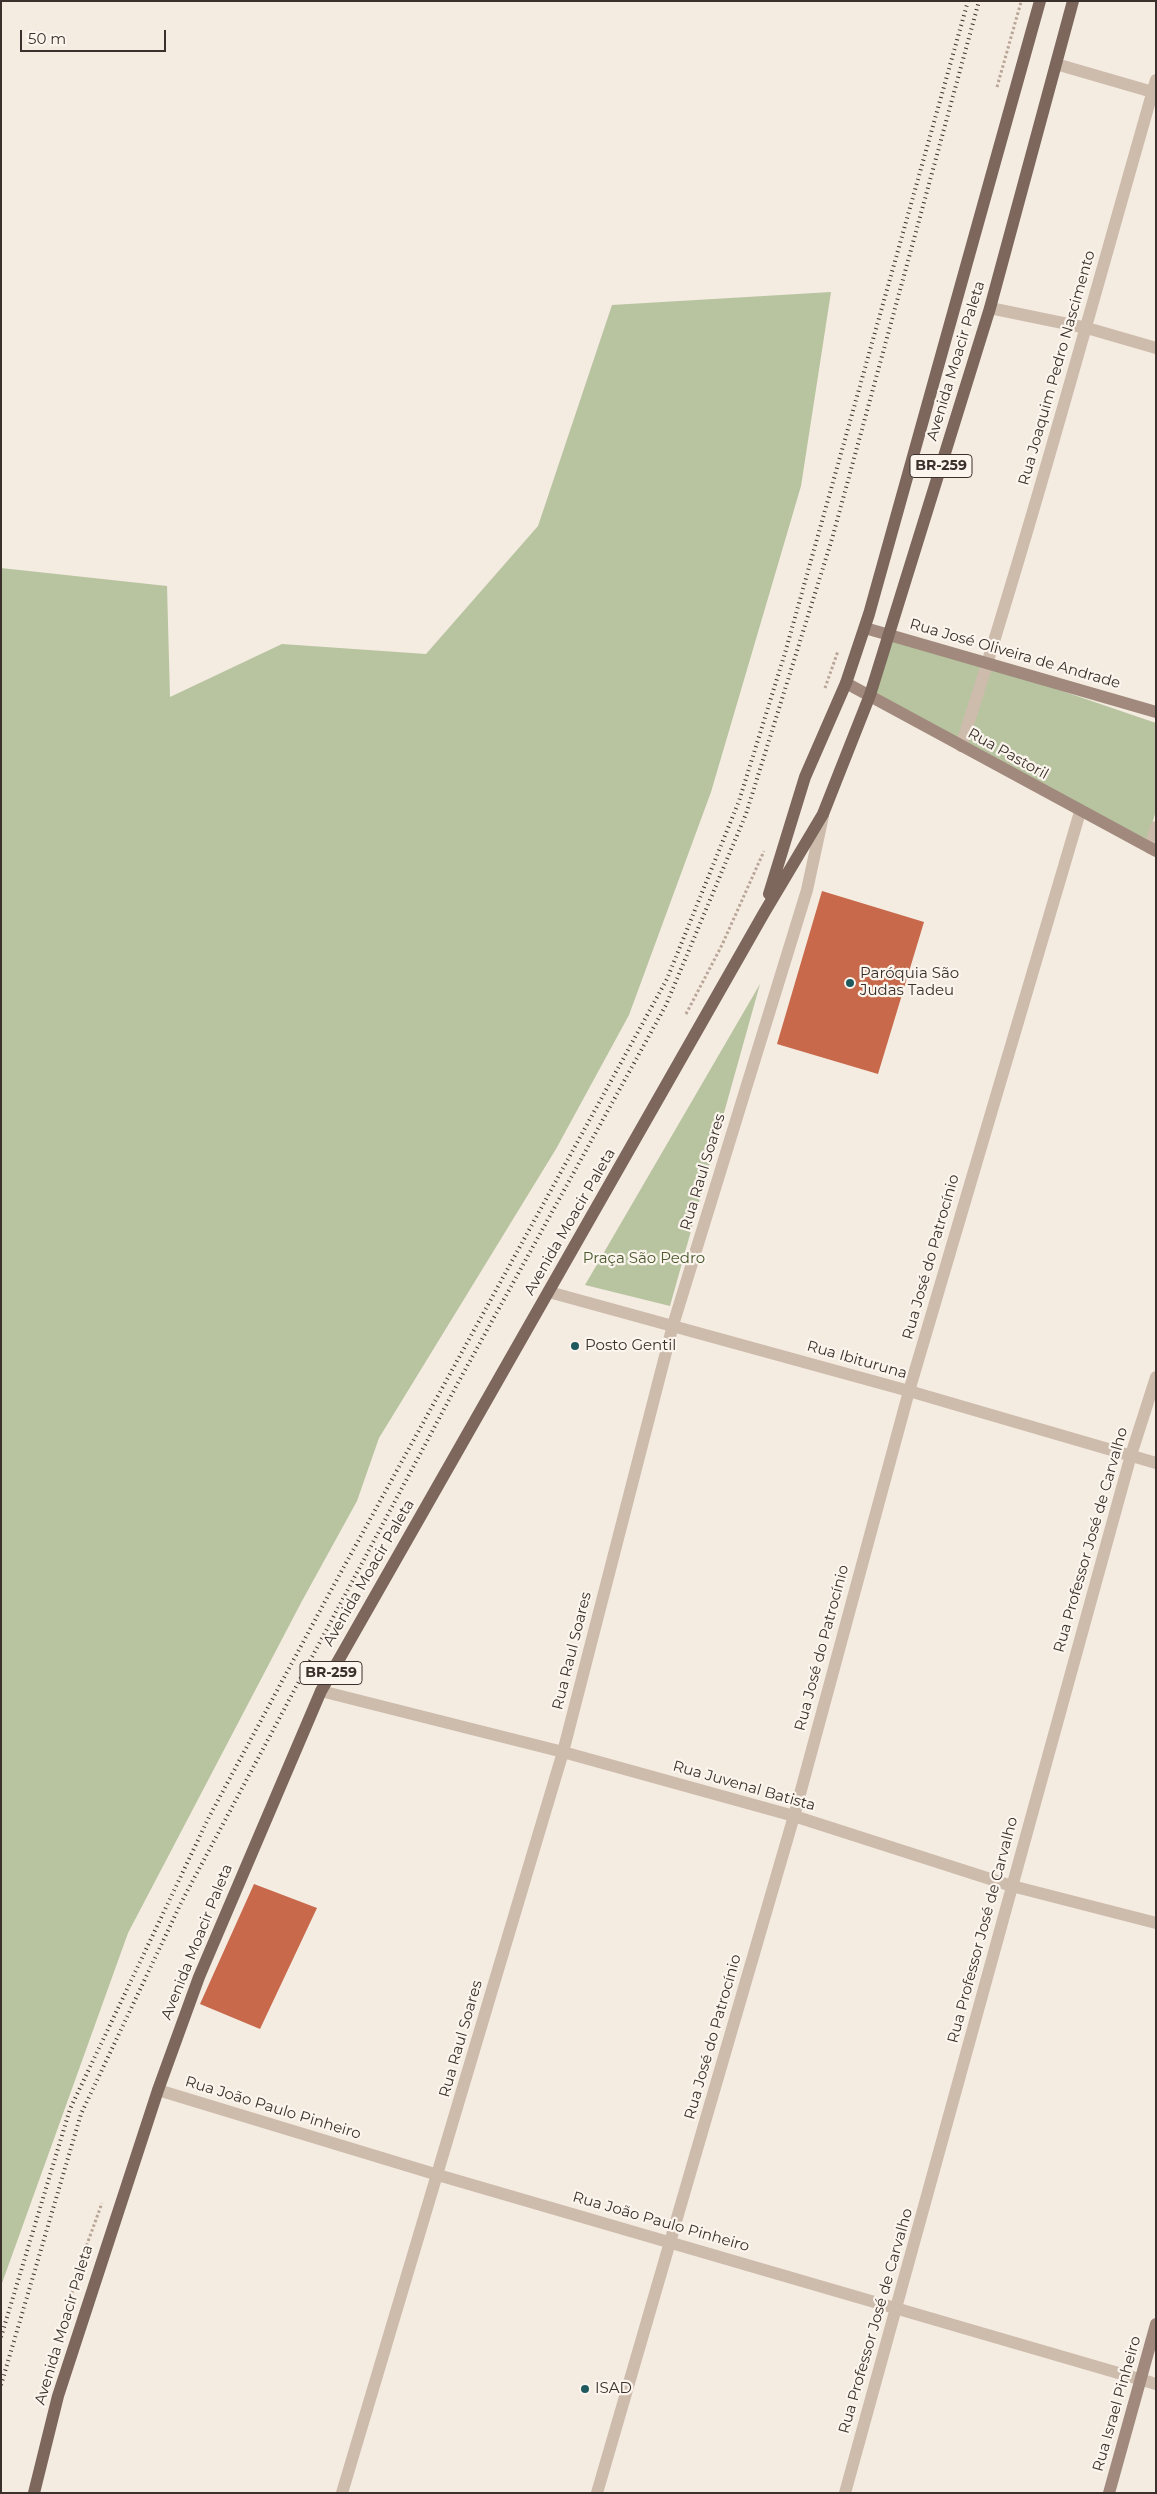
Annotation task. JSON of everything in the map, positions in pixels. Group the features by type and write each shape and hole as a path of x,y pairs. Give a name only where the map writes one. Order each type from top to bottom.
{"main road":[{"name":"Avenida Moacir Paleta","path":"764,913 805,777 846,683 865,628 1040,1"},
{"name":"Avenida Moacir Paleta","path":"34,2493 58,2396 158,2090 203,1968 321,1691 764,913 823,814 870,695 990,308 1073,1"}],"street":[{"path":"1056,64 1155,88"},
{"name":"Rua Joaquim Pedro Nascimento","path":"961,746 988,664 1087,328 1155,88"},
{"path":"990,308 1087,328 1156,348"},
{"name":"Rua José Oliveira de Andrade","path":"865,628 1156,712"},
{"name":"Rua Pastoril","path":"846,683 1080,812 1153,850"},
{"name":"Rua José do Patrocínio","path":"597,2493 794,1816 909,1391 1080,812"},
{"name":"Rua Raul Soares","path":"342,2493 563,1752 673,1325 808,890 823,814"},
{"path":"1153,850 1156,827"},
{"name":"Rua Ibituruna","path":"549,1292 909,1391 1156,1463"},
{"name":"Rua Professor José de Carvalho","path":"845,2493 898,2308 1131,1455 1156,1377"},
{"name":"Rua Juvenal Batista","path":"321,1691 563,1752 794,1816 1012,1886 1156,1923"},
{"name":"Rua João Paulo Pinheiro","path":"158,2090 438,2175 671,2241 1156,2384"},
{"name":"Rua Israel Pinheiro","path":"1109,2493 1142,2380 1156,2324"}],"path":[{"path":"997,90 1022,1"},
{"path":"824,690 840,645"},
{"path":"682,1020 722,945 767,843"},
{"path":"61,2331 82,2258 105,2196"}],"green space":[{"path":"831,292 801,486 711,792 629,1015 556,1149 379,1438 357,1501 302,1601 128,1933 1,2286 1,568 167,586 170,697 282,644 426,654 538,526 612,305"},
{"path":"891,639 986,666 958,743 872,695"},
{"path":"992,667 1156,723 1156,810 1148,840 963,746"},
{"name":"Praça São Pedro","path":"760,984 670,1306 585,1285"}],"building":[{"name":"Paróquia São Judas Tadeu","path":"822,891 924,922 878,1074 777,1044"},
{"path":"254,1884 317,1908 260,2029 200,2004"}],"railway":[{"path":"1,2337 70,2109 209,1817 329,1594 667,979 739,801 785,653 968,1"},
{"path":"1,2385 81,2114 182,1901 459,1381 666,1005 746,814 832,539 979,1"}],"place":[{"name":"Paróquia São Judas Tadeu","path":"850,983"},
{"name":"Posto Gentil","path":"575,1346"},
{"name":"ISAD","path":"585,2389"}]}
